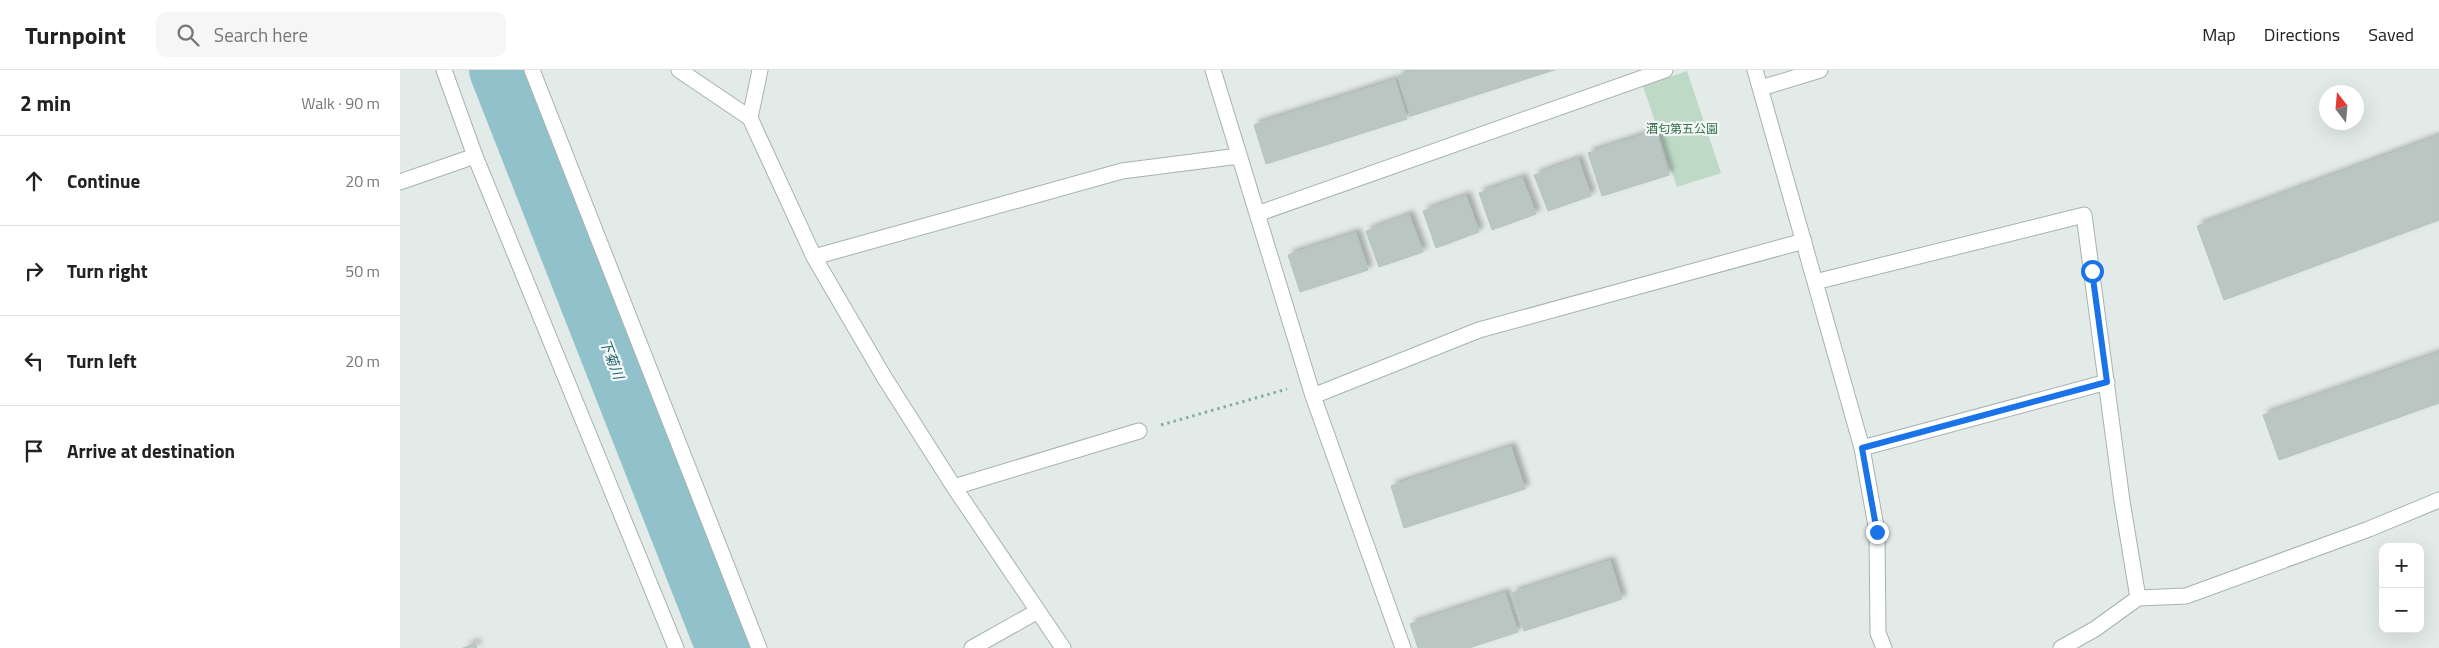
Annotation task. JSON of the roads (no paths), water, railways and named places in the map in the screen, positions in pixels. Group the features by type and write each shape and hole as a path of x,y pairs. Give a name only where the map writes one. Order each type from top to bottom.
{"street":[{"path":"444,70 475,156 676,648"},
{"path":"532,70 759,648"},
{"path":"679,70 750,118 814,257 884,377 954,486 1063,648"},
{"path":"750,118 760,70"},
{"path":"1213,70 1311,389 1403,648"},
{"path":"1257,214 1665,70"},
{"path":"1755,70 1862,448 1877,532 1878,633 1884,648"},
{"path":"1760,88 1820,70"},
{"path":"400,182 475,156"},
{"path":"814,257 1122,171 1240,156"},
{"path":"1815,282 2084,215 2122,501 2138,598"},
{"path":"1311,389 1480,330 1804,240"},
{"path":"1862,448 2107,382"},
{"path":"954,486 1139,431"},
{"path":"2061,648 2095,629 2138,598 2186,596 2369,529 2439,500"},
{"path":"972,648 1038,612"}],"waterway":[{"name":"下菊川","path":"498,70 725,648"}],"park label":[{"name":"酒匂第五公園","path":"1682,129"}]}
